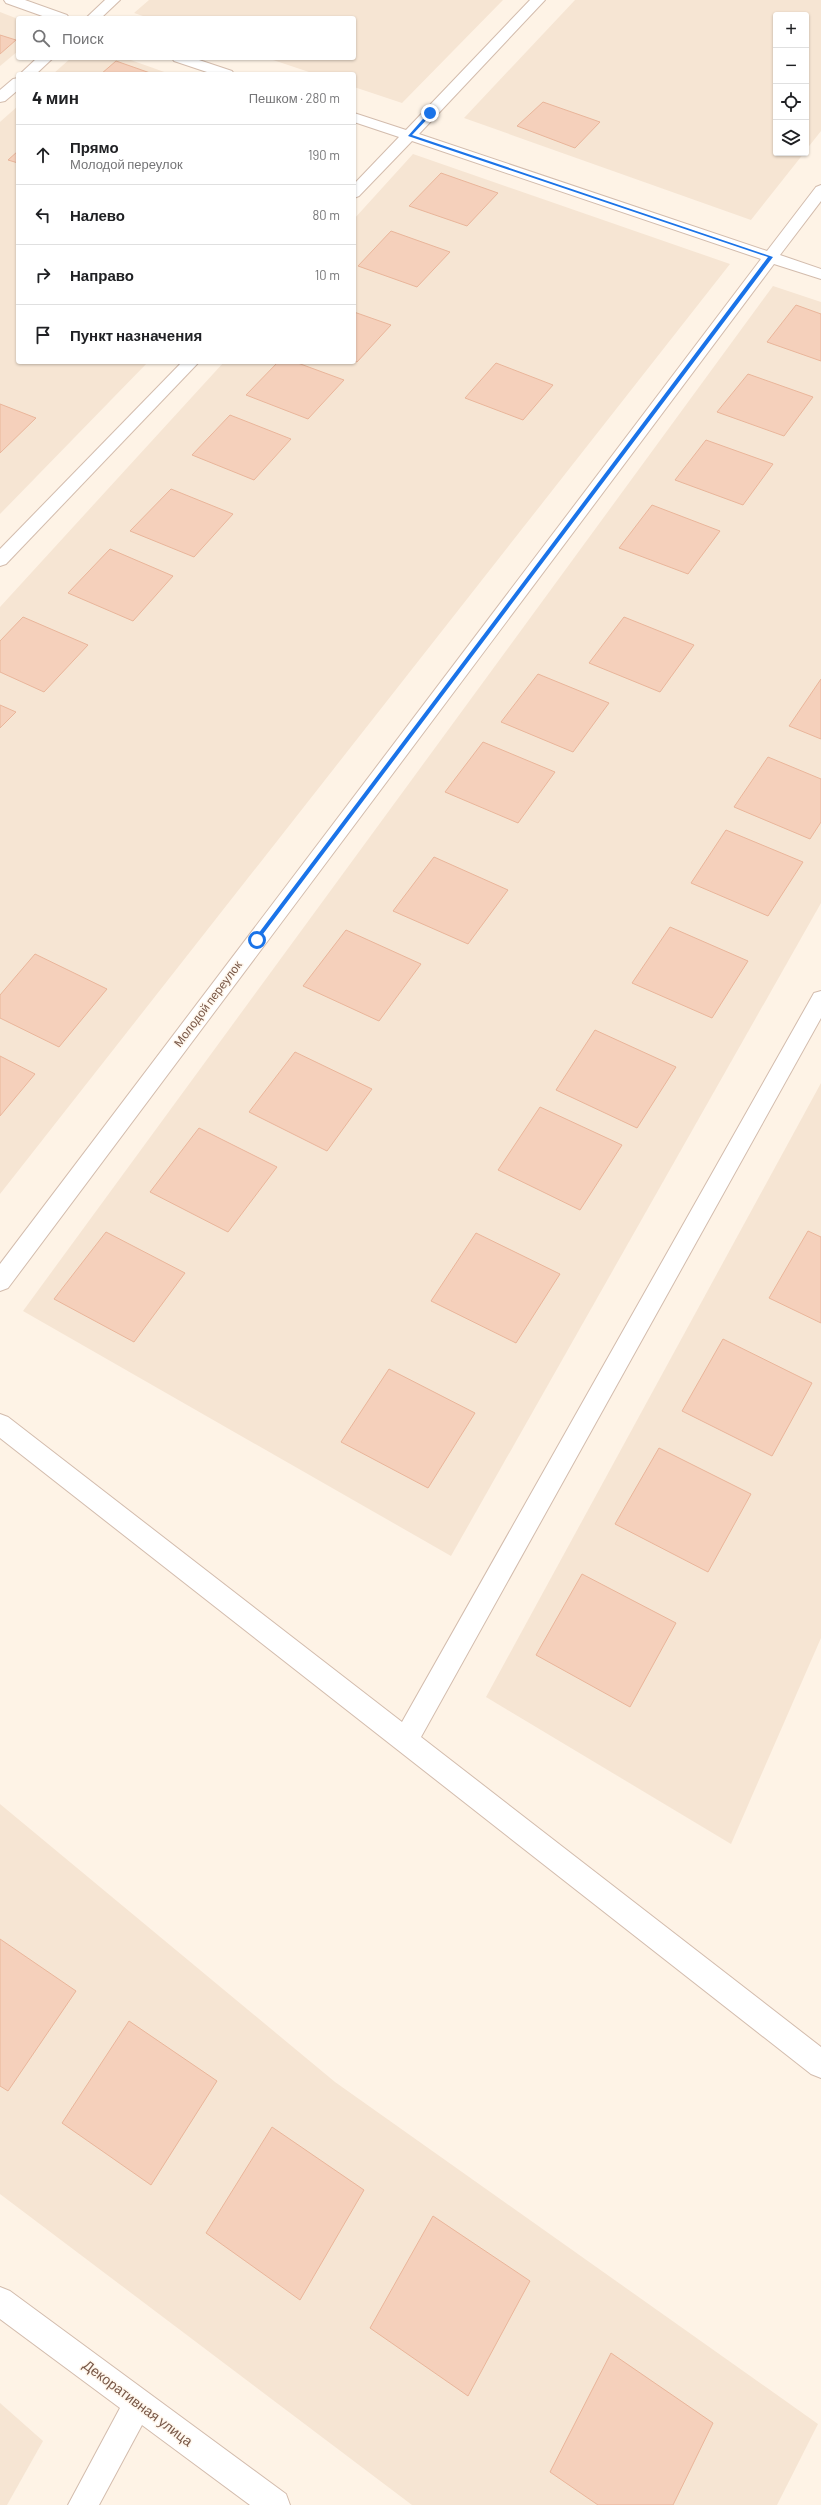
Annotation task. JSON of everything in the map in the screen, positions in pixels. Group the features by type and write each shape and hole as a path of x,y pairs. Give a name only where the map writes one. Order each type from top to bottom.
{"street":[{"path":"11,0 56,16"},
{"path":"95,16 113,0"},
{"path":"356,191 538,0"},
{"path":"30,72 44,60"},
{"path":"185,60 221,72"},
{"path":"0,98 16,84"},
{"path":"356,118 821,274"},
{"name":"Молодой переулок","path":"0,1281 821,190"},
{"path":"0,560 189,364"},
{"path":"406,1740 821,999"},
{"path":"0,1424 821,2064"},
{"name":"Декоративная улица","path":"0,2301 275,2505"},
{"path":"83,2505 138,2403"}],"shaded area":[{"path":"149,0 503,0 402,103 356,88 356,72 309,72 273,60 356,60 356,16 143,16 134,13"},
{"path":"575,0 821,0 821,131 809,146 809,12 773,12 773,156 802,156 751,220 464,118"},
{"path":"0,12 16,18 16,53 0,66"},
{"path":"69,60 131,60 164,72 55,72"},
{"path":"16,108 16,364 146,364 0,514 0,122"},
{"path":"413,154 730,264 0,1194 0,607 222,364 356,364 356,217"},
{"path":"773,286 821,302 821,903 451,1556 23,1311"},
{"path":"821,1083 821,1638 731,1844 486,1697"},
{"path":"0,1804 335,2082 818,2424 777,2505 412,2505 0,2194"},
{"path":"0,2403 43,2441 7,2505 0,2505"}],"building":[{"path":"0,35 16,40 0,54"},
{"path":"116,61 147,72 103,72"},
{"path":"543,102 600,122 575,148 517,126"},
{"path":"16,153 16,162 8,160"},
{"path":"441,173 498,193 467,226 409,206"},
{"path":"391,231 450,252 417,287 358,266"},
{"path":"796,305 821,314 821,361 767,342"},
{"path":"356,313 391,325 357,362"},
{"path":"496,363 553,385 523,420 465,398"},
{"path":"276,364 300,364 344,380 308,419 246,395"},
{"path":"748,374 813,397 784,436 717,412"},
{"path":"0,404 36,418 0,453"},
{"path":"230,415 291,439 254,480 192,455"},
{"path":"706,440 773,464 743,505 675,480"},
{"path":"171,489 233,514 194,557 130,531"},
{"path":"652,505 720,531 688,574 619,548"},
{"path":"110,549 173,576 133,621 68,593"},
{"path":"23,617 88,645 44,692 0,672 0,641"},
{"path":"624,617 694,645 660,692 589,663"},
{"path":"538,674 609,703 573,752 501,722"},
{"path":"821,679 821,739 789,726"},
{"path":"0,705 16,712 0,728"},
{"path":"483,742 555,772 518,823 445,792"},
{"path":"768,757 821,779 821,822 810,839 734,807"},
{"path":"726,830 803,862 768,916 691,883"},
{"path":"434,857 508,890 468,944 393,911"},
{"path":"670,927 748,961 712,1018 632,983"},
{"path":"346,930 421,964 379,1021 303,986"},
{"path":"35,954 107,989 59,1047 0,1018 0,995"},
{"path":"595,1030 676,1067 637,1128 556,1090"},
{"path":"295,1052 372,1089 327,1151 249,1112"},
{"path":"0,1056 35,1074 0,1116"},
{"path":"540,1107 622,1145 580,1210 498,1170"},
{"path":"199,1128 277,1167 228,1232 150,1192"},
{"path":"808,1231 821,1237 821,1323 769,1298"},
{"path":"106,1232 185,1273 134,1342 54,1299"},
{"path":"476,1233 560,1274 516,1343 431,1301"},
{"path":"723,1339 812,1383 772,1456 682,1411"},
{"path":"389,1369 475,1413 428,1488 341,1442"},
{"path":"659,1448 751,1494 708,1572 615,1524"},
{"path":"582,1574 676,1623 630,1707 536,1655"},
{"path":"0,1939 76,1991 8,2091 0,2086"},
{"path":"129,2021 217,2081 151,2185 62,2123"},
{"path":"272,2127 364,2190 300,2300 206,2233"},
{"path":"433,2216 530,2281 468,2396 370,2328"},
{"path":"611,2353 713,2423 673,2505 598,2505 550,2472"}],"route":[{"path":"257,940 771,257 409,135 430,113"}]}
